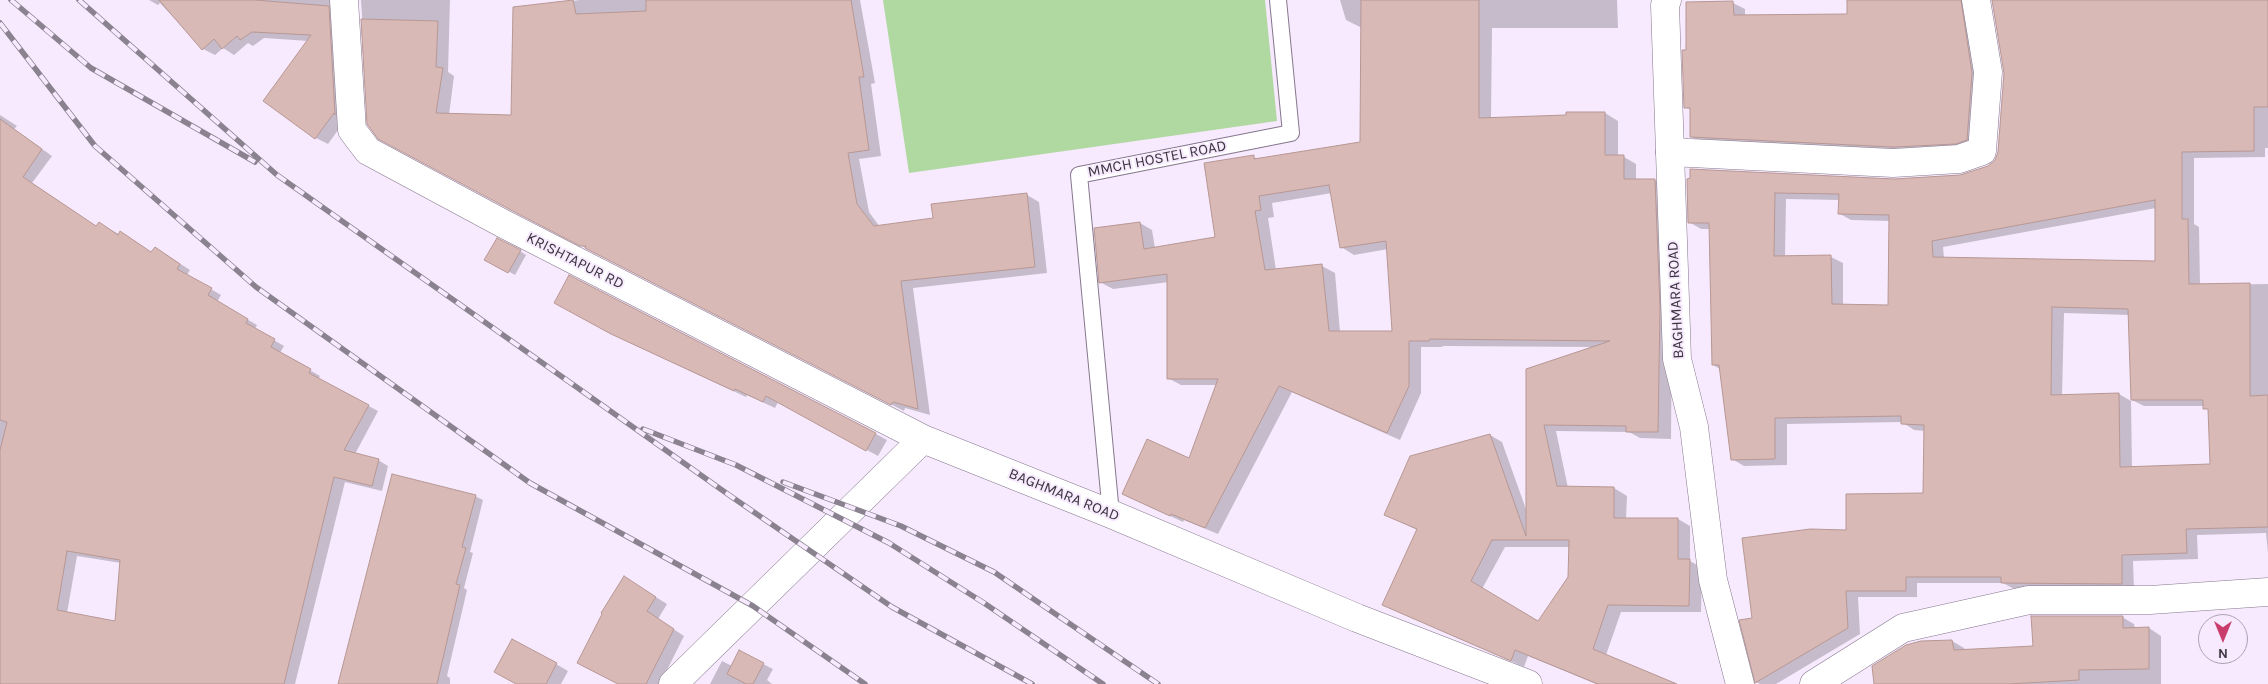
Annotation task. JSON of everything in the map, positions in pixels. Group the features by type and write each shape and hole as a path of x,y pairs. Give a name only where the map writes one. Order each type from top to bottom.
{"street":[{"name":"KRISHTAPUR RD","path":"344,0 352,130 368,151 502,223 923,439"},
{"name":"BAGHMARA ROAD","path":"1667,0 1665,5 1677,359 1694,427 1713,580 1740,684"},
{"path":"1670,152 1893,163 1959,159 1982,151 1988,72 1976,0"},
{"name":"BAGHMARA ROAD","path":"923,439 1111,514 1357,618 1528,684"},
{"path":"674,684 923,439"},
{"path":"1814,684 1903,628 2029,600 2150,600 2268,592"}],"lane":[{"name":"MMCH HOSTEL ROAD","path":"1111,514 1080,175 1290,133 1278,0"}],"green space":[{"path":"883,0 1265,0 1277,121 909,173"}],"building":[{"path":"159,0 255,0 329,6 335,115 334,113 315,139 263,101 311,35 252,32 240,40 237,36 222,49 214,39 202,50"},
{"path":"573,0 576,14 646,11 646,0 851,0 864,77 859,77 869,150 848,153 857,204 874,226 933,218 931,204 1027,193 1035,267 901,281 918,409 893,402 891,405 585,248 586,246 580,246 378,139 367,124 361,19 438,21 436,67 443,68 436,113 511,115 513,7"},
{"path":"1361,0 1479,0 1479,118 1566,115 1566,112 1605,112 1605,155 1624,155 1624,179 1655,179 1660,307 1658,432 1626,432 1626,426 1544,425 1557,486 1614,487 1614,518 1678,518 1678,559 1690,559 1689,606 1608,605 1593,649 1677,684 1598,684 1515,650 1511,661 1382,605 1417,529 1384,515 1410,456 1490,434 1526,536 1526,369 1610,341 1430,339 1429,341 1409,341 1409,386 1387,433 1279,386 1205,528 1171,514 1170,516 1122,494 1147,439 1189,458 1218,379 1167,379 1167,274 1099,283 1094,228 1140,222 1144,249 1215,237 1204,163 1254,155 1254,159 1360,142","holes":["1329,185 1340,248 1386,241 1392,331 1329,331 1322,264 1265,270 1255,211 1261,210 1259,196","1492,540 1569,540 1568,577 1538,621 1471,581"]},
{"path":"1847,0 1961,0 1972,73 1967,140 1956,144 1893,147 1690,137 1690,108 1684,108 1682,50 1686,50 1686,2 1733,1 1734,15 1847,14"},
{"path":"1992,0 2268,0 2268,107 2254,107 2254,151 2182,152 2182,219 2188,219 2189,284 2250,283 2250,396 2268,395 2268,527 2186,529 2187,553 2122,555 2122,584 2001,583 2001,577 1906,577 1906,591 1846,591 1848,628 1755,683 1739,620 1752,618 1742,538 1810,529 1846,530 1846,494 1923,493 1924,425 1901,424 1901,416 1775,418 1775,459 1731,460 1719,365 1712,365 1709,223 1688,223 1687,179 1690,178 1690,169 1894,179 1960,175 1988,166 1995,160 1998,152 2004,73","holes":["1775,193 1839,194 1838,214 1889,215 1888,305 1832,304 1831,255 1774,256","2155,200 2155,261 1933,257 1932,241","2052,307 2128,309 2131,400 2203,400 2203,409 2208,409 2210,464 2120,467 2119,393 2051,395"]},
{"path":"0,119 42,149 23,177 96,226 99,222 118,235 120,231 151,252 155,247 180,264 177,269 212,288 208,295 248,319 246,323 275,339 271,347 311,369 309,373 369,405 344,450 379,459 372,486 334,477 284,684 0,684 0,450 7,422 0,420","holes":["67,551 120,560 115,621 57,610"]},
{"path":"497,238 521,250 508,273 484,260"},
{"path":"569,275 876,433 866,451 766,396 763,402 735,389 734,391 611,334 554,303"},
{"path":"392,474 476,495 462,547 466,548 456,584 460,585 437,684 338,684"},
{"path":"624,576 656,597 647,611 674,629 646,684 618,684 577,663 601,613"},
{"path":"2031,616 2123,616 2123,628 2149,627 2149,669 2079,670 2079,680 2009,684 1874,684 1872,666 1906,645 1921,641 1952,640 1954,650 2033,646"},
{"path":"512,639 557,663 546,684 516,684 494,672"},
{"path":"739,650 764,663 753,684 746,684 727,674"}],"railway":[{"path":"11,0 91,68 255,162"},
{"path":"79,0 277,175 729,495 892,607 1032,684"},
{"path":"0,23 95,146 256,287 530,483 753,606 865,684"},
{"path":"643,429 736,465 889,543 984,603 1103,684"},
{"path":"783,482 901,526 994,572 1158,684"}]}
